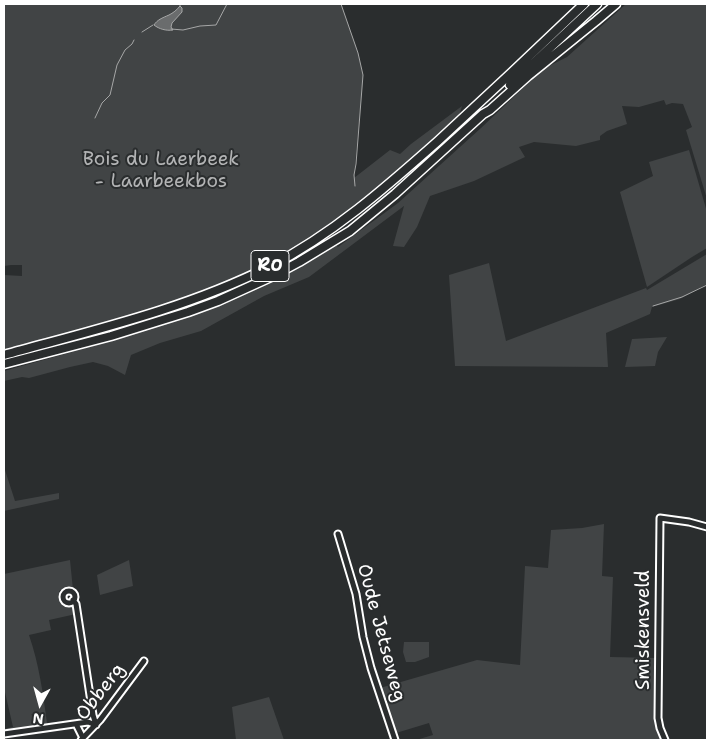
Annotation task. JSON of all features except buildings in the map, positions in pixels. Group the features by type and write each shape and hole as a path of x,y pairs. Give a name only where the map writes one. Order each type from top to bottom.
{"highway":[{"name":"R0","path":"4,355 108,326 214,292 270,266 299,249 342,222 387,186 462,119 584,4"},
{"name":"R0","path":"4,364 111,336 179,315 218,301 299,262 350,230 395,194 483,114 492,102 597,4"},
{"path":"483,114 616,4"}],"street":[{"name":"Smiskensveld","path":"665,740 658,718 660,518 689,522 707,527"},
{"name":"Oude Jetseweg","path":"338,534 356,594 363,637 371,668 395,740"},
{"path":"73,600 76,604 96,725"},
{"name":"Obberg","path":"82,739 96,725 144,661"},
{"path":"4,734 88,722 96,725"},
{"path":"76,724 82,739"},
{"path":"6,740 11,734"}],"green space":[{"name":"Bois du Laerbeek - Laarbeekbos","path":"4,4 341,4 358,53 363,75 354,178 390,150 400,154 462,106 459,116 365,199 338,220 276,257 228,281 160,306 4,350 4,275 22,276 22,265 4,266"},
{"path":"626,4 707,4 707,199 686,130 692,127 683,104 672,103 666,105 664,100 639,107 622,106 627,124 607,131 600,136 600,140 576,146 534,142 519,147 525,157 474,181 430,196 417,227 404,247 393,246 404,206 309,277 264,296 201,331 160,343 131,355 125,375 108,366 93,362 29,378 22,377 4,381 4,371 133,334 217,305 258,288 298,268 336,245 338,247 398,203 543,69 567,57"},
{"path":"689,150 707,212 707,248 647,287 620,192 653,176 649,162"},
{"path":"707,254 707,284 680,299 652,307 650,314 606,333 608,367 455,366 449,275 489,263 506,341 646,288 647,290"},
{"path":"667,337 658,352 655,366 625,367 632,339"},
{"path":"4,467 15,501 59,493 59,499 4,511"},
{"path":"604,524 602,576 613,577 610,657 656,658 654,716 655,724 663,740 416,740 433,735 429,723 396,733 380,688 477,660 520,665 525,566 548,568 551,530"},
{"path":"70,560 73,590 60,590 59,592 62,593 63,602 74,606 76,614 49,620 51,630 29,635 38,668 47,723 58,722 59,724 4,732 4,729 13,727 4,688 4,574"},
{"path":"129,560 133,586 100,595 97,575"},
{"path":"404,642 429,642 429,657 415,662 406,662 403,652"},
{"path":"269,697 284,740 236,740 232,707"}],"shaded area":[{"path":"180,6 182,12 172,23 171,27 173,30 158,28 154,25 160,19"}],"waterway":[{"path":"171,29 183,30 216,25 227,4"},
{"path":"341,4 358,53 363,75 354,175 355,186"},
{"path":"142,32 153,25"},
{"path":"95,118 102,103 110,95 117,65 125,50 134,40"},
{"path":"653,306 682,297 707,285"}]}
